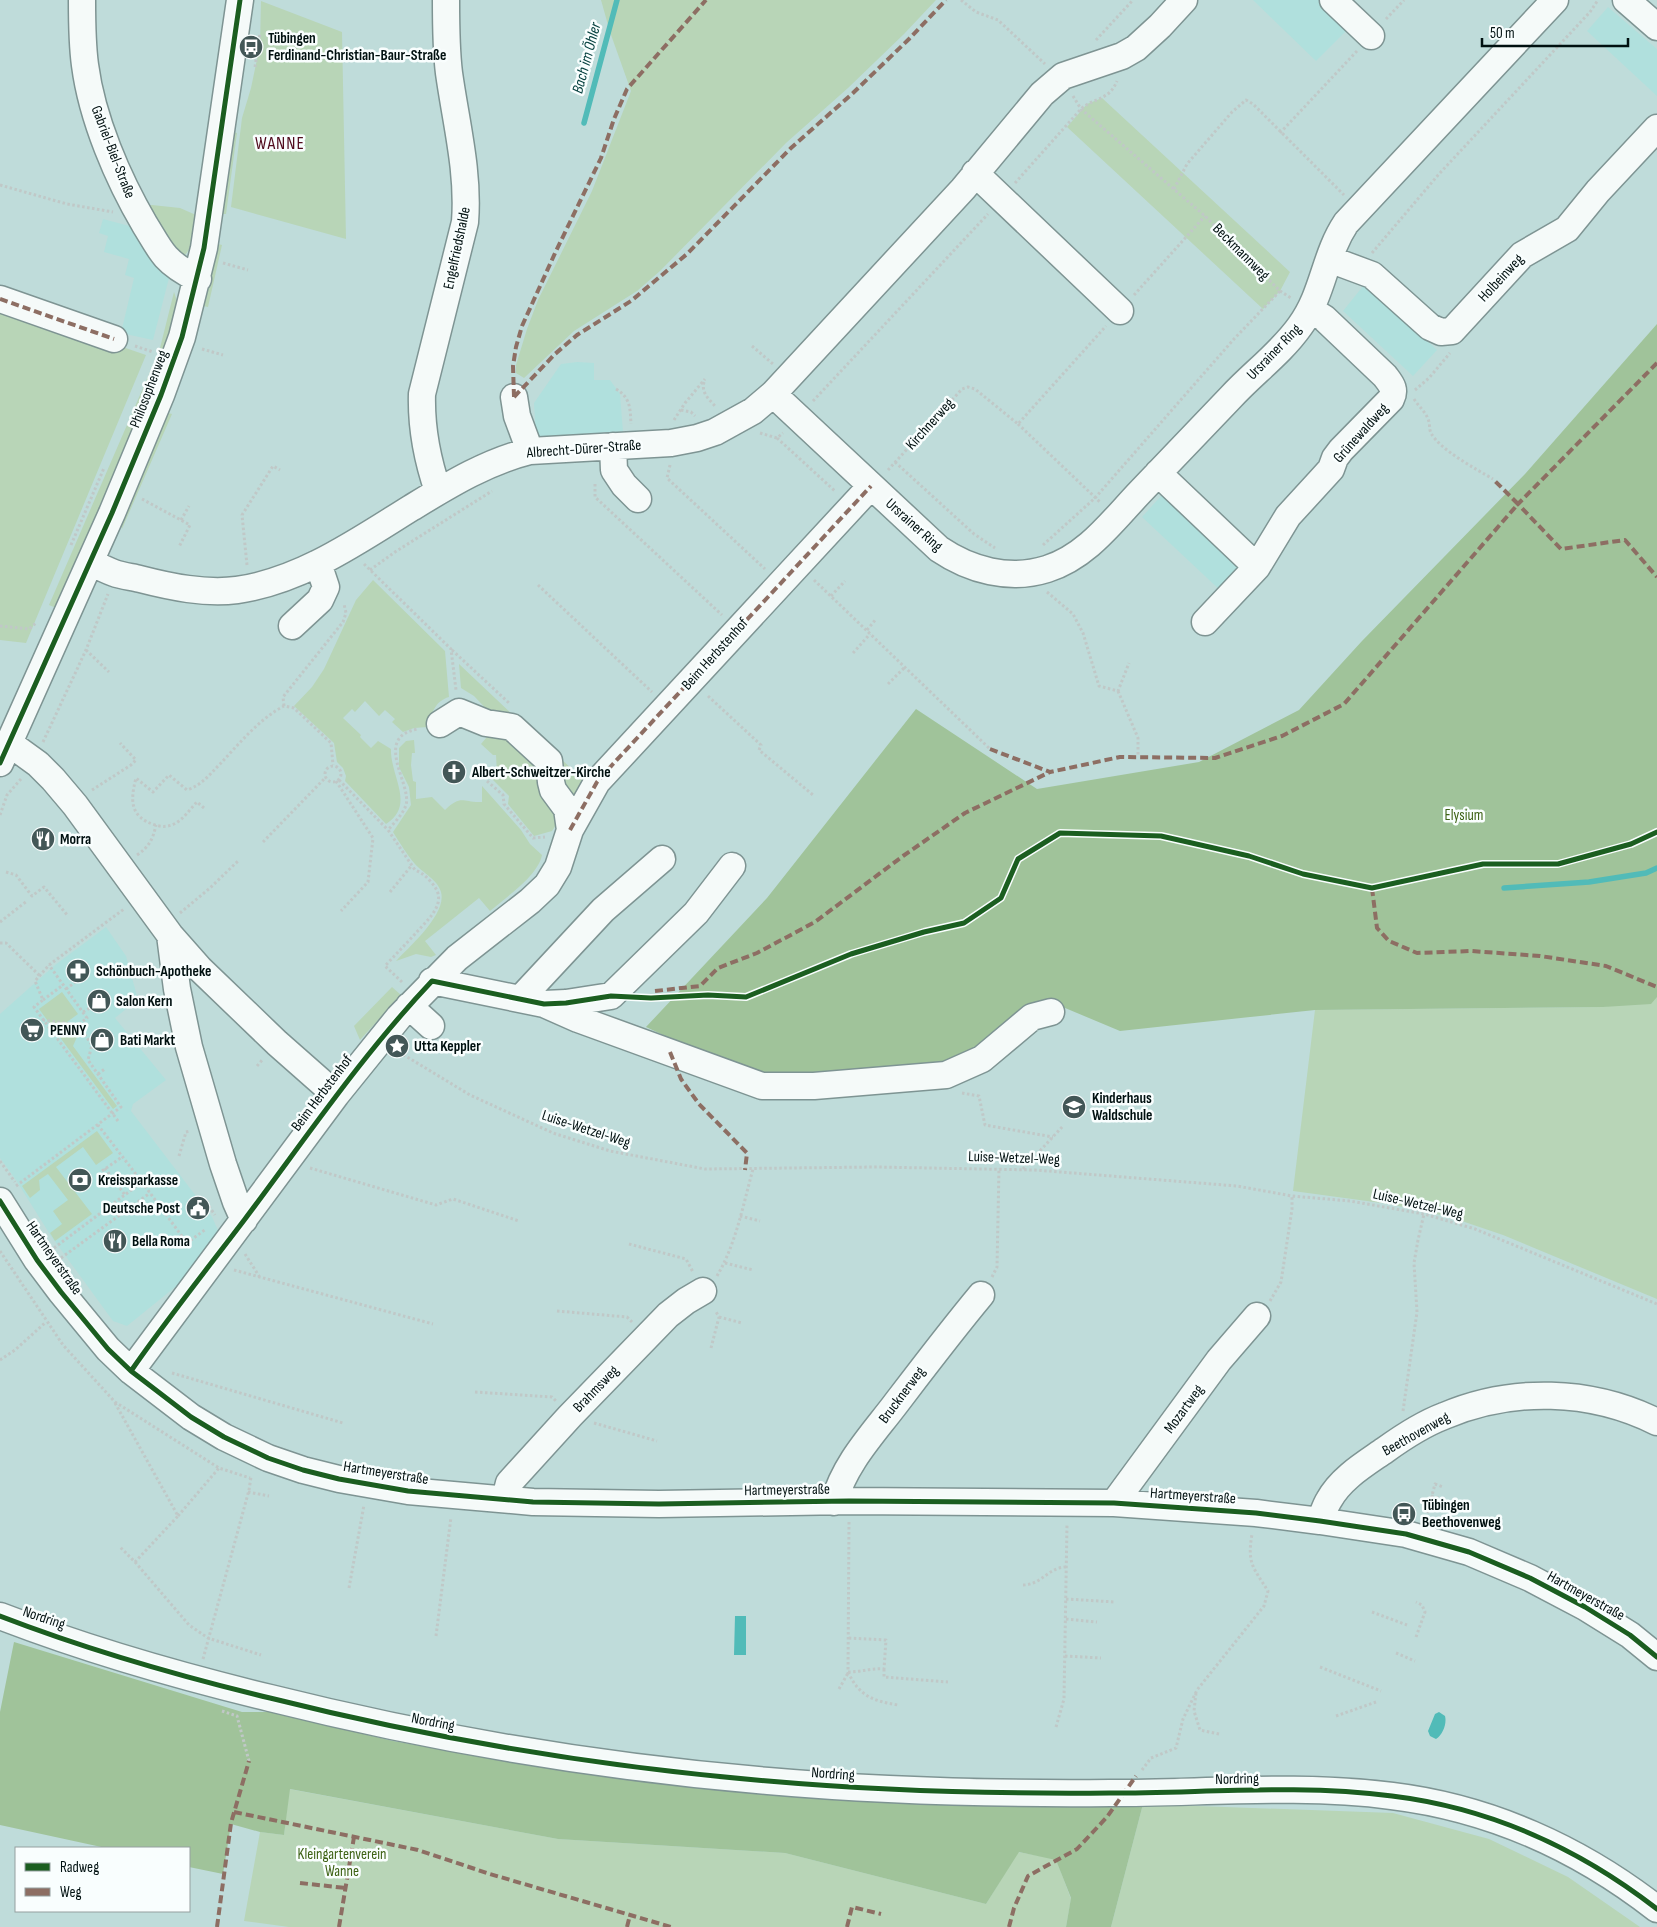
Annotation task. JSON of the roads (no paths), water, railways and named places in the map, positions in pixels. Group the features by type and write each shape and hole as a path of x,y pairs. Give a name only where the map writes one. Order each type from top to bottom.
{"street":[{"name":"Gabriel-Biel-Straße","path":"82,0 85,66 95,111 111,156 128,194 155,242 178,269 198,279"},
{"name":"Philosophenweg","path":"5,753 145,435 190,313 204,248 240,0"},
{"name":"Engelfriedshalde","path":"438,492 426,450 422,420 422,394 461,241 467,202 462,152 449,71 446,0"},
{"path":"773,394 963,189 1042,94 1062,76 1122,56 1146,40 1184,0"},
{"path":"1333,0 1371,36"},
{"name":"Ursrainer Ring","path":"773,394 939,549 955,560 988,571 1027,574 1037,560 1047,569 1078,554 1116,518 1232,395 1300,328 1320,290 1332,247 1338,235 1359,209 1555,0"},
{"path":"1626,0 1657,27"},
{"name":"Holbeinweg","path":"1330,259 1372,275 1430,327 1441,332 1452,330 1522,255 1566,229 1598,191 1657,128"},
{"path":"975,173 1120,311"},
{"path":"0,299 114,339"},
{"name":"Grünewaldweg","path":"1205,622 1257,566 1288,516 1321,480 1341,450 1391,399 1400,393 1385,376 1324,318 1311,310"},
{"name":"Albrecht-Dürer-Straße","path":"90,562 115,573 167,586 204,590 237,590 299,572 318,563 489,464 530,451 671,443 696,438 715,432 732,423 752,411 773,394"},
{"path":"514,397 517,416 530,451"},
{"path":"613,446 614,470 624,485 638,499"},
{"path":"1158,473 1257,566"},
{"name":"Beim Herbstenhof","path":"131,1371 210,1263 232,1221 380,1039 432,981 457,958 530,901 547,885 558,867 567,841 597,782 871,486"},
{"path":"292,626 320,600 326,587 318,563"},
{"path":"450,718 512,726 549,761 553,790 567,809 567,841"},
{"name":"Beim Herbstenhof","path":"5,753 34,762 53,779 142,894 168,931 200,969 232,1001 336,1095"},
{"path":"533,1001 603,910 662,859"},
{"path":"432,981 533,1001 566,1003 611,996 696,913 732,866"},
{"name":"Beim Herbstenhof","path":"168,931 188,1047 236,1202 232,1221"},
{"path":"533,1001 762,1086 814,1086 946,1075 982,1060 1032,1017 1051,1012"},
{"path":"409,1006 431,1026"},
{"name":"Hartmeyerstraße","path":"9,1192 41,1265 108,1349 131,1371 191,1416 224,1437 245,1448 303,1470 368,1485 408,1491 533,1502 659,1504 834,1502 1114,1503 1256,1513 1320,1521 1406,1534 1469,1552 1530,1578 1584,1607 1630,1635 1657,1657"},
{"name":"Brahmsweg","path":"505,1499 509,1483 579,1419 647,1337 668,1315 703,1291"},
{"name":"Brucknerweg","path":"834,1502 838,1487 851,1463 940,1345 981,1295"},
{"name":"Mozartweg","path":"1114,1503 1133,1480 1219,1360 1257,1316"},
{"name":"Beethovenweg","path":"1320,1521 1329,1500 1341,1484 1358,1468 1421,1428 1443,1416 1471,1406 1522,1397 1548,1395 1576,1397 1621,1406 1657,1422"},
{"name":"Nordring","path":"0,1616 136,1662 297,1705 386,1726 584,1761 721,1777 873,1789 1051,1793 1300,1790 1355,1793 1419,1800 1473,1813 1542,1838 1609,1875 1657,1909"}],"water":[{"path":"735,1616 746,1616 746,1655 734,1655"},
{"path":"1439,1712 1445,1716 1445,1722 1444,1729 1436,1739 1430,1736 1428,1731 1435,1714"}],"waterway":[{"name":"Bach im Öhler","path":"584,123 617,0"},
{"path":"1504,888 1589,882 1646,873 1657,868"}],"place":[{"name":"Tübingen Ferdinand-Christian-Baur-Straße","path":"251,47"},
{"name":"Albert-Schweitzer-Kirche","path":"454,772"},
{"name":"Morra","path":"43,839"},
{"name":"Schönbuch-Apotheke","path":"78,971"},
{"name":"Salon Kern","path":"99,1001"},
{"name":"PENNY","path":"32,1030"},
{"name":"Bati Markt","path":"102,1040"},
{"name":"Utta Keppler","path":"397,1046"},
{"name":"Kinderhaus Waldschule","path":"1074,1107"},
{"name":"Kreissparkasse","path":"80,1180"},
{"name":"Deutsche Post","path":"198,1208"},
{"name":"Bella Roma","path":"115,1241"},
{"name":"Tübingen Beethovenweg","path":"1404,1514"}],"district":[{"name":"WANNE","path":"280,143"}],"park label":[{"name":"Elysium","path":"1464,815"},
{"name":"Kleingartenverein Wanne","path":"342,1862"}]}
